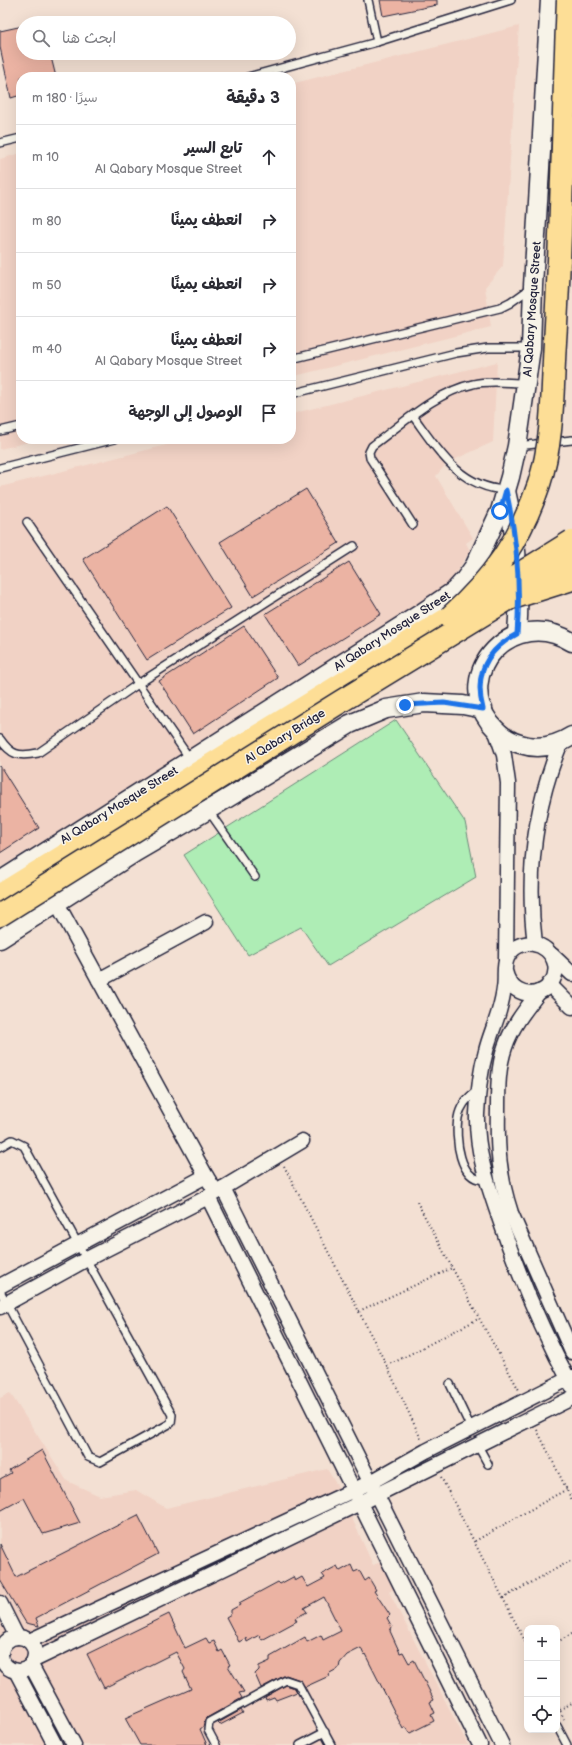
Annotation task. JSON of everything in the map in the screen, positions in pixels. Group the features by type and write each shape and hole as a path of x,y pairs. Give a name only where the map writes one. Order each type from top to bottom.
{"main road":[{"path":"450,617 470,599 489,578 512,544 530,508 540,482 546,455 550,428 557,313 568,0"},
{"name":"Al Qabary Bridge","path":"0,895 572,541"},
{"name":"Al Qabary Bridge","path":"0,916 340,702 572,560"},
{"path":"512,598 572,579"}],"street":[{"name":"Al Qabary Mosque Street","path":"0,881 423,612 454,590 465,579 484,549 500,511 506,490 517,446 527,383 531,348 533,286 550,0"},
{"path":"506,490 516,536 518,559 519,609 517,634"},
{"path":"518,559 540,576 572,591"},
{"path":"567,739 544,747 526,746 514,743 495,729 488,720 483,709 479,687 484,665 498,646 517,634 540,630 552,632 572,642"},
{"path":"0,938 136,852 208,810 333,733 367,716 405,705 424,703 457,704 483,709"},
{"path":"0,1678 15,1671 26,1669 33,1662 360,1503 375,1488 426,1451 571,1380 517,1270 486,1179 478,1144 477,1113 479,1089 486,1053 504,987 506,965 508,783 504,755 495,729"},
{"path":"535,944 531,898 532,852 536,822 545,785 567,739"},
{"path":"57,903 216,1192 375,1488 502,1745"},
{"path":"99,980 206,922"},
{"path":"572,974 546,949 530,943 518,946 513,950 506,965 511,985 516,990 524,993 544,988 572,1007"},
{"path":"551,954 555,966 555,972 513,1028 505,1046 500,1064 498,1083 499,1162 504,1190 511,1212 572,1352"},
{"path":"2,1300 87,1259 216,1192 302,1141"},
{"path":"0,1286 206,1176"},
{"path":"216,1192 360,1503 480,1745"},
{"path":"55,1745 15,1671 5,1665 1,1650 7,1641 23,1639 354,1490 375,1488 435,1465 572,1398"},
{"path":"0,1603 23,1639 34,1648 33,1662 74,1745"}],"lane":[{"path":"368,0 377,42"},
{"path":"266,72 377,42 511,0"},
{"path":"0,143 16,139"},
{"path":"296,358 500,308 510,303 533,286"},
{"path":"296,393 456,353 488,348 531,348"},
{"path":"413,525 370,458 369,452 372,446 412,416 446,394 474,384 527,383"},
{"path":"412,416 447,463 479,485 493,489 506,490"},
{"path":"0,431 16,427"},
{"path":"517,446 572,440"},
{"path":"0,468 95,444"},
{"path":"27,522 191,760"},
{"path":"0,738 7,749 16,755 26,756 38,753 138,684 354,546"},
{"path":"208,810 255,877"},
{"path":"479,1089 468,1098 461,1110 458,1117 458,1136 460,1153 467,1173 478,1179 486,1179"},
{"path":"0,1147 12,1140 24,1146 173,1419 167,1426 100,1462 88,1457 2,1300"},
{"path":"450,1384 471,1428"},
{"path":"477,1444 488,1464"},
{"path":"216,1745 208,1730 209,1722 286,1680 291,1680 298,1684 331,1745"},
{"path":"300,1745 325,1732"},
{"path":"560,1732 567,1745"}],"path":[{"path":"278,1154 387,1366 426,1451"},
{"path":"417,1202 478,1318 525,1402"},
{"path":"359,1312 452,1268"},
{"path":"387,1366 478,1318"},
{"path":"534,1423 572,1500"},
{"path":"435,1465 524,1639"},
{"path":"475,1542 567,1489"},
{"path":"503,1598 572,1560"},
{"path":"560,1640 572,1634"},
{"path":"560,1710 572,1703"}],"shaded area":[{"path":"519,26 503,266 485,287 491,327 296,376 296,83"},
{"path":"16,154 16,444 20,444 0,449 0,159"},
{"path":"497,362 493,442 447,463 436,476 473,538 466,543 470,551 451,580 434,596 0,868 0,487 170,444 296,444 296,413"},
{"path":"10,1393 67,1481 100,1496 136,1490 166,1508 327,1469 338,1487 373,1565 381,1562 394,1589 389,1592 468,1745 0,1745 0,1398"}],"green space":[{"path":"396,720 465,822 476,877 328,966 301,927 248,955 184,855"}],"building":[{"path":"380,0 437,0 437,5 383,16"},
{"path":"16,28 16,60 52,60 55,72 16,72 16,96 11,98 0,47 0,31"},
{"path":"306,489 339,543 253,596 220,542"},
{"path":"167,506 231,608 147,660 83,559"},
{"path":"349,562 381,614 298,666 265,614"},
{"path":"244,626 278,678 193,734 159,681"},
{"path":"0,766 39,828 0,853"},
{"path":"42,1450 80,1523 43,1534 24,1498 0,1511 0,1479 11,1473 9,1470"},
{"path":"138,1515 158,1554 36,1618 39,1626 26,1623 0,1580 0,1544 16,1577"},
{"path":"351,1565 354,1572 359,1570 365,1581 369,1578 376,1590 374,1591 390,1615 387,1618 392,1627 390,1631 400,1653 403,1652 409,1663 414,1660 434,1700 430,1702 435,1713 431,1715 434,1721 410,1733 406,1727 403,1729 361,1648 347,1655 340,1663 339,1668 328,1674 329,1676 305,1687 300,1680 286,1675 261,1688 255,1674 259,1670 259,1666 270,1661 270,1657 305,1637 307,1642 321,1635 323,1640 341,1631 324,1597 304,1608 307,1612 295,1618 297,1621 262,1640 259,1635 247,1642 246,1638 239,1642 226,1617 231,1614 231,1610 240,1605 239,1603 278,1582 280,1584 293,1577 295,1581 302,1577 308,1587 325,1578 322,1574 337,1566 340,1571"},
{"path":"169,1614 185,1648 206,1638 209,1643 214,1641 219,1652 222,1650 230,1665 228,1666 244,1692 239,1693 242,1698 205,1719 203,1727 200,1729 207,1745 140,1745 125,1718 191,1689 183,1672 185,1669 176,1652 104,1688 87,1654"},
{"path":"286,1685 295,1688 297,1692 276,1700 274,1697 266,1700 265,1697"},
{"path":"241,1710 243,1713 220,1725 218,1723"}],"route":[{"path":"405,705 444,703 483,709 479,687 484,665 498,646 517,634 519,609 518,559 512,513 506,490 500,511"}]}
